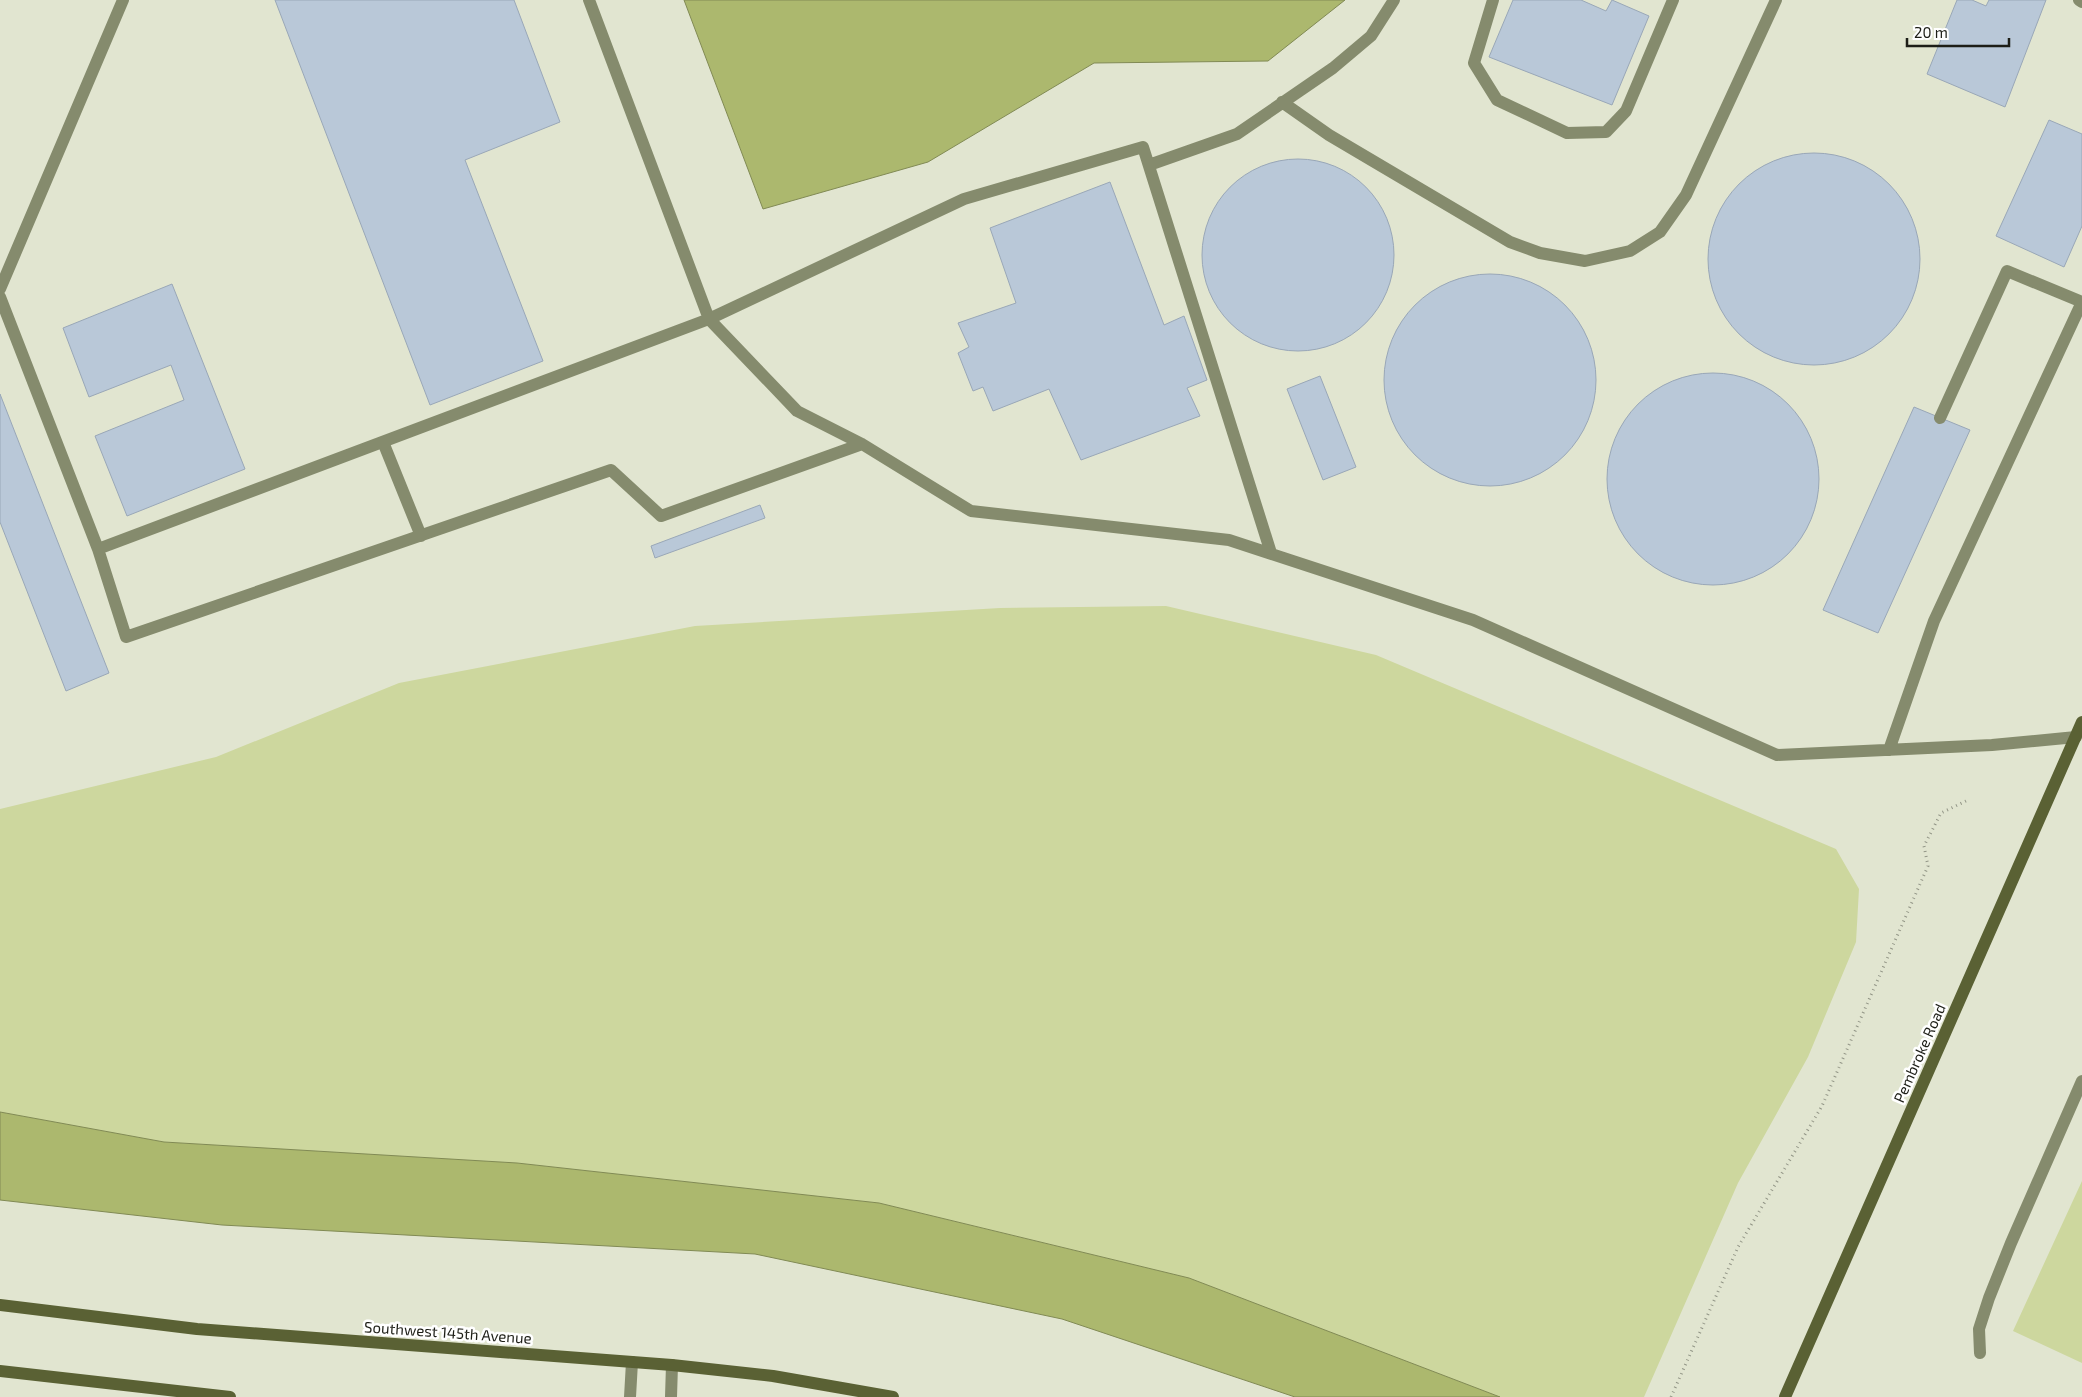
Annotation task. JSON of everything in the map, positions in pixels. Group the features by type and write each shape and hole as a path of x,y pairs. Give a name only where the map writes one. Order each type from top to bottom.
{"street":[{"path":"0,289 123,0"},
{"path":"589,0 709,319 797,411 862,444 971,511 1230,540 1473,620 1777,755 1992,745 2076,737"},
{"path":"1149,165 1236,134 1333,68 1371,36 1394,0"},
{"path":"1493,0 1474,63 1497,100 1567,133 1577,133 1606,132 1626,111 1674,0"},
{"path":"1282,102 1329,135 1510,242 1540,253 1585,261 1630,251 1660,232 1686,195 1776,0"},
{"path":"98,549 709,319 964,199 1143,147 1271,553"},
{"path":"1889,750 1934,620 2082,302 2007,271 1940,418"},
{"path":"0,297 98,549 126,637 610,470 661,516 862,444"},
{"path":"383,442 421,536"},
{"name":"Pembroke Road","path":"1785,1397 2082,722"},
{"path":"1980,1352 1979,1329 1989,1298 2082,1081"},
{"name":"Southwest 145th Avenue","path":"0,1305 197,1329 672,1365 773,1376 893,1397"},
{"path":"630,1397 632,1362"},
{"path":"671,1397 672,1365"},
{"path":"0,1371 230,1397"}],"path":[{"path":"1671,1397 1738,1247 1822,1106 1928,866 1924,846 1941,813 1966,801"}],"shaded area":[{"path":"684,0 1345,0 1268,61 1094,63 928,162 763,209"},
{"path":"1166,606 1376,655 1836,849 1859,889 1856,942 1808,1057 1738,1183 1644,1397 1500,1397 1189,1278 879,1203 517,1163 164,1142 0,1112 0,809 216,757 399,683 695,626 1000,608"},
{"path":"0,1112 164,1142 517,1163 879,1203 1189,1278 1500,1397 1295,1397 1062,1319 755,1254 222,1225 0,1200"},
{"path":"2082,1181 2082,1363 2013,1331"}],"building":[{"path":"275,0 514,0 560,122 465,160 543,361 430,405"},
{"path":"1513,0 1581,0 1606,11 1612,0 1649,16 1612,105 1489,57"},
{"path":"1957,0 1972,0 1986,6 1989,0 2046,0 2005,107 1927,74"},
{"path":"2049,120 2082,134 2082,226 2064,267 1996,236"},
{"path":"1804,153 1824,153 1845,157 1864,165 1889,184 1902,200 1912,218 1918,238 1920,259 1918,280 1912,300 1902,318 1889,334 1864,353 1845,361 1824,365 1804,365 1783,361 1764,353 1747,341 1732,326 1720,309 1712,290 1708,269 1708,249 1712,228 1720,209 1732,192 1747,177 1764,165 1783,157"},
{"path":"1298,159 1317,161 1335,167 1366,187 1386,218 1392,236 1394,255 1392,274 1386,292 1366,323 1335,343 1317,349 1298,351 1279,349 1261,343 1230,323 1210,292 1204,274 1202,255 1204,236 1210,218 1230,187 1261,167 1279,161"},
{"path":"1110,182 1164,325 1184,316 1207,380 1187,388 1200,416 1081,460 1049,389 993,411 983,387 973,391 958,353 969,347 958,323 1016,303 990,228"},
{"path":"1480,274 1500,274 1521,278 1540,286 1558,298 1572,312 1584,330 1592,349 1596,380 1592,411 1584,430 1572,448 1558,462 1540,474 1521,482 1500,486 1480,486 1459,482 1440,474 1422,462 1408,448 1396,430 1388,411 1384,390 1384,370 1388,349 1396,330 1408,312 1422,298 1440,286 1459,278"},
{"path":"172,284 245,469 127,516 95,436 184,400 171,365 89,397 63,328"},
{"path":"1703,373 1723,373 1744,377 1763,385 1781,397 1795,411 1807,429 1815,448 1819,479 1815,510 1807,529 1795,547 1781,561 1763,573 1744,581 1723,585 1703,585 1682,581 1663,573 1645,561 1631,547 1619,529 1611,510 1607,489 1607,469 1611,448 1619,429 1631,411 1645,397 1663,385 1682,377"},
{"path":"1320,376 1356,467 1323,480 1287,389"},
{"path":"0,394 109,673 66,691 0,522"},
{"path":"1914,407 1970,430 1878,633 1823,610"},
{"path":"760,505 765,518 655,558 651,546"}]}
